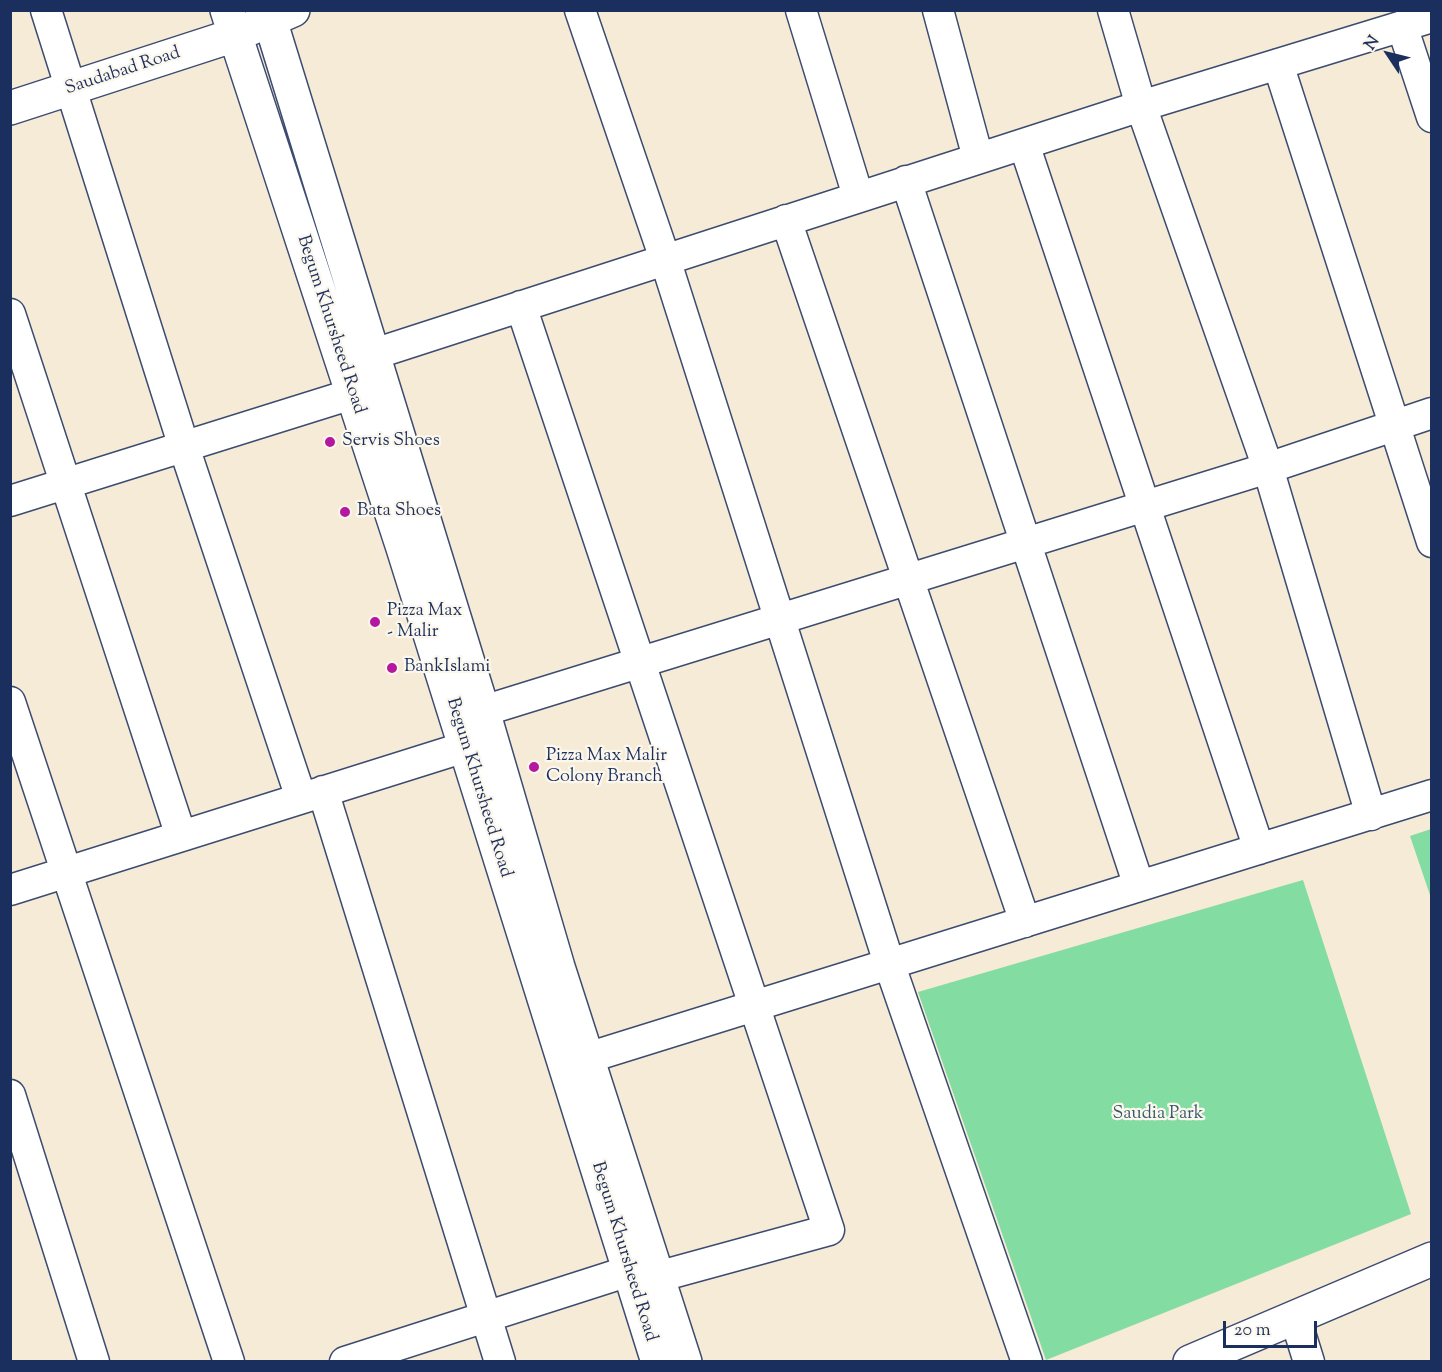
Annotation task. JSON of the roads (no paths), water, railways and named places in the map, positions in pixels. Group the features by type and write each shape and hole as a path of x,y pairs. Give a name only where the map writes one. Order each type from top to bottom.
{"main road":[{"name":"Saudabad Road","path":"10,108 71,89 231,23 277,14"},
{"name":"Begum Khursheed Road","path":"277,14 371,355 483,711 587,1058 643,1274 658,1362"},
{"name":"Begum Khursheed Road","path":"231,23 465,747 643,1274 685,1362"},
{"path":"1190,1362 1431,1259"}],"street":[{"path":"46,10 184,447 312,795 500,1362"},
{"path":"580,10 665,259 777,618 889,963 1027,1362"},
{"path":"801,10 858,196"},
{"path":"938,10 978,158"},
{"path":"1113,10 1141,106 1268,468 1371,815"},
{"path":"371,355 858,196 1431,17"},
{"path":"1402,26 1431,117"},
{"path":"1278,64 1431,542"},
{"path":"1024,144 1259,849"},
{"path":"906,181 1139,886"},
{"path":"786,220 1025,922"},
{"path":"345,1362 485,1316 643,1274 829,1230 521,306"},
{"path":"10,314 181,836"},
{"path":"10,501 352,394"},
{"path":"483,711 777,618 1268,468 1431,413"},
{"path":"10,702 229,1362"},
{"path":"10,890 465,747"},
{"path":"587,1058 1431,795"},
{"path":"10,1095 94,1362"},
{"path":"1294,1317 1309,1362"}],"place":[{"name":"Servis Shoes","path":"330,442"},
{"name":"Bata Shoes","path":"345,512"},
{"name":"Pizza Max - Malir","path":"375,622"},
{"name":"BankIslami","path":"392,668"},
{"name":"Pizza Max Malir Colony Branch","path":"534,767"}],"park label":[{"name":"Saudia Park","path":"1158,1115"}]}
